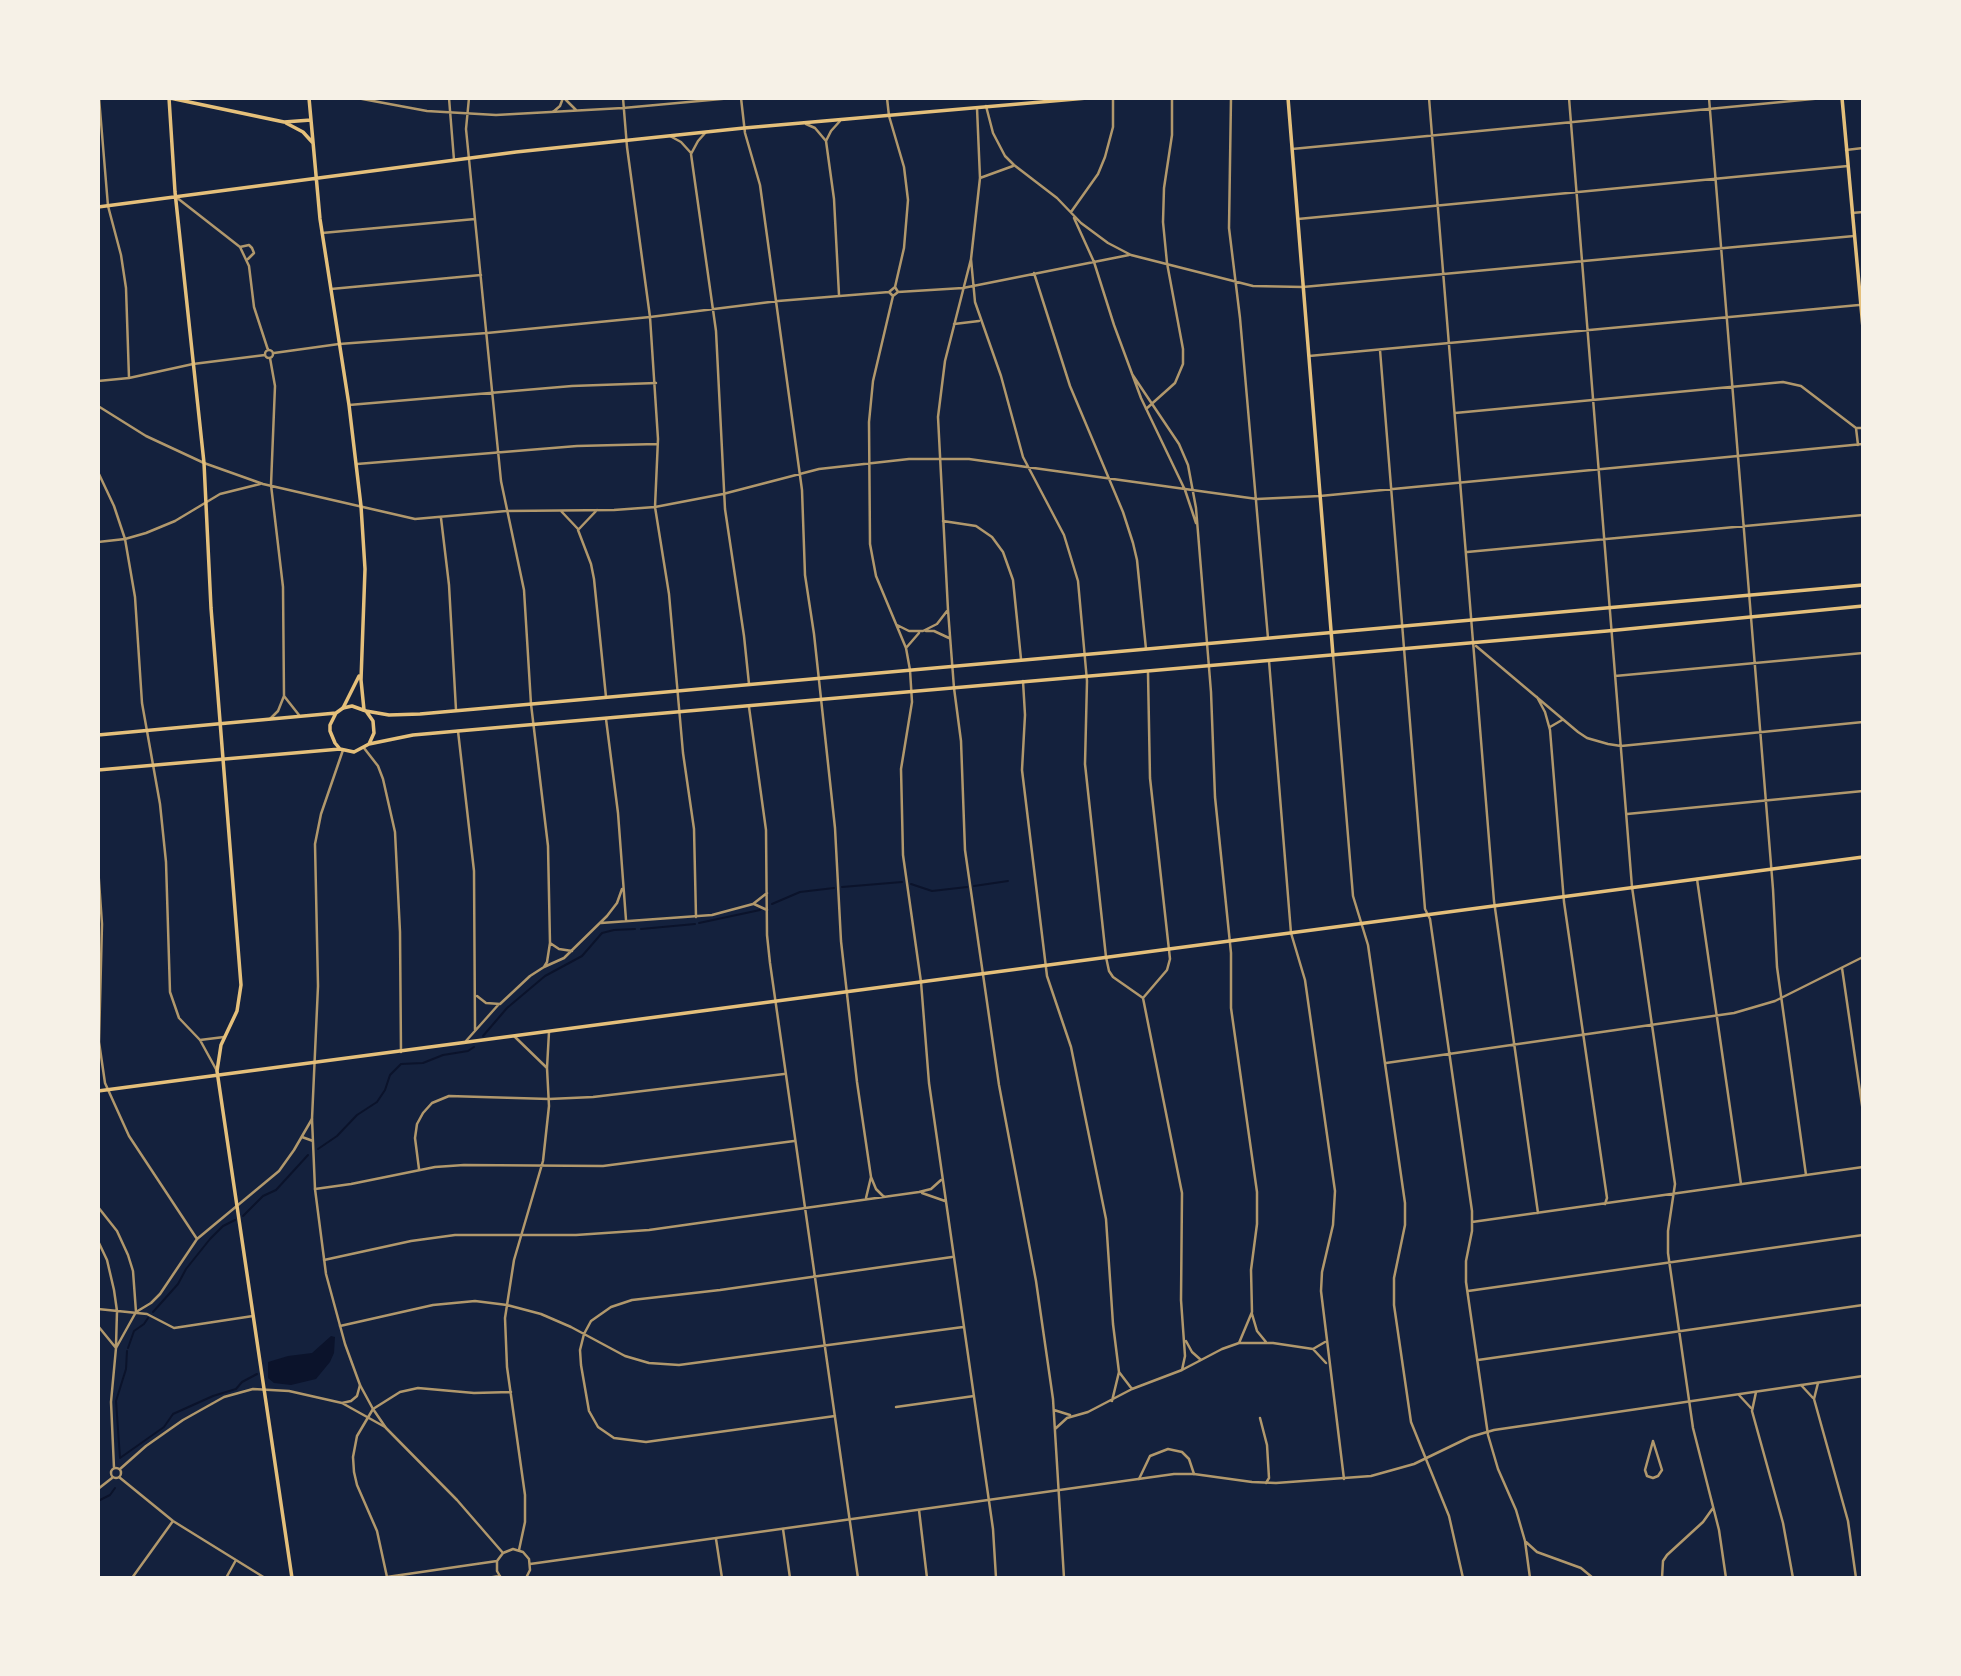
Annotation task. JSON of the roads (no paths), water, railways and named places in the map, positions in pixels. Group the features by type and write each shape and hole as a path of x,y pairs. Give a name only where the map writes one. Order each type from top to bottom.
{"main road":[{"path":"292,1578 218,1074 217,1059 237,1011 241,985 211,608 204,463 176,197 169,98 284,122 303,132 313,144"},
{"path":"98,770 342,749 354,752 364,748 372,739 374,727 365,711 362,663 365,569 357,464 322,233 309,98"},
{"path":"98,207 469,157 744,128 1087,98"},
{"path":"1288,98 1333,655"},
{"path":"1842,98 1863,328"},
{"path":"284,122 311,120"},
{"path":"342,749 335,744 330,725 336,713 352,706 389,715 456,711 1863,584"},
{"path":"369,744 413,735 1611,631 1863,606"},
{"path":"343,708 357,683 362,663"},
{"path":"98,735 336,713"},
{"path":"98,1091 1863,857"}],"street":[{"path":"99,98 108,206 124,272 129,378"},
{"path":"357,98 466,115 552,113 732,98"},
{"path":"449,98 454,160"},
{"path":"469,98 466,115 469,157 498,452 506,511 524,590 531,704 548,846 550,943 544,967"},
{"path":"552,113 560,106 563,98 577,111"},
{"path":"623,98 656,383 658,444 655,507 669,594 679,713 694,829 696,917"},
{"path":"673,103 678,98"},
{"path":"689,98 695,101"},
{"path":"741,98 744,128 760,185 800,473 805,575 835,828 841,941 857,1082 871,1177 876,1189 884,1197"},
{"path":"887,98 889,116 902,156 908,200 904,248 895,288 898,292"},
{"path":"1070,212 1090,187 1102,165 1113,127 1113,98"},
{"path":"1146,408 1175,383 1183,364 1183,349 1167,263 1163,207 1172,135 1172,98"},
{"path":"1231,98 1228,206 1268,638"},
{"path":"1429,98 1475,643 1494,906 1538,1213"},
{"path":"1569,98 1632,887 1675,1194 1667,1241 1697,1449 1713,1508 1726,1578"},
{"path":"1709,98 1777,967 1806,1175"},
{"path":"1292,149 1822,98"},
{"path":"986,106 990,125 999,145 1014,165 1057,198 1096,235 1131,255 1269,288 1443,275 1854,236"},
{"path":"977,107 980,178 971,259 972,286 980,322 1001,376 1015,431 1028,467 1057,519 1073,559 1079,590 1087,676 1085,764 1106,957 1113,977 1143,998 1181,1185 1181,1300 1185,1340 1182,1370"},
{"path":"826,141 840,121"},
{"path":"806,124 815,128 826,141 834,199 839,295"},
{"path":"691,154 706,132"},
{"path":"670,136 681,142 691,154 720,381 723,494 749,685"},
{"path":"1846,150 1863,148"},
{"path":"980,178 1014,165"},
{"path":"1297,219 1848,166"},
{"path":"176,197 240,247 247,260 254,307 268,350 274,353 889,292 895,288"},
{"path":"1070,212 1094,262 1132,374 1185,490 1197,527"},
{"path":"1852,213 1863,212"},
{"path":"322,233 475,219"},
{"path":"240,247 249,245 252,248 254,253 247,260"},
{"path":"996,1578 989,1500 926,1053 921,982 906,878 901,769 911,716 910,670 906,648 881,592 870,544 869,422 873,382 892,296 898,292 963,288 1131,255"},
{"path":"971,259 940,390 938,417 948,610 961,741 965,850 999,1085 1036,1281 1054,1410 1063,1578"},
{"path":"1034,273 1070,386 1123,512 1137,559 1146,649"},
{"path":"331,289 481,275"},
{"path":"889,292 892,296"},
{"path":"1309,356 1861,305"},
{"path":"954,324 965,321 980,322"},
{"path":"265,355 268,350"},
{"path":"1380,350 1425,909 1430,919 1472,1222 1466,1261 1468,1291 1487,1432 1492,1453 1516,1510 1525,1541 1530,1578"},
{"path":"270,719 278,711 284,696 283,587 271,485 275,386 270,358 274,353"},
{"path":"98,381 129,378 193,364 265,355 270,358"},
{"path":"1132,374 1152,401 1184,455 1194,491 1215,797 1230,941 1231,1008 1257,1192 1257,1224 1251,1270 1252,1312 1257,1331 1266,1342"},
{"path":"1455,413 1783,382 1801,386 1856,428 1863,428"},
{"path":"349,405 572,386 656,383"},
{"path":"98,406 146,436 204,463 263,484 409,519 506,511 655,507 723,494 800,473 871,461 969,459 1257,499 1320,496 1863,444"},
{"path":"1856,428 1858,444"},
{"path":"357,464 600,445 658,444"},
{"path":"98,472 114,506 125,539 135,597 139,680 166,862 170,992 179,1018 200,1040 218,1074"},
{"path":"98,542 125,539 161,528 228,490 263,484"},
{"path":"578,530 597,510"},
{"path":"561,511 578,530 591,564 606,697"},
{"path":"1467,552 1863,515"},
{"path":"441,518 450,586 456,711"},
{"path":"943,521 976,526 992,537 1003,552 1013,580 1021,659"},
{"path":"906,648 911,639 937,624 948,610"},
{"path":"897,625 909,631 933,631 950,638"},
{"path":"1475,643 1480,651 1587,738 1621,746 1863,722"},
{"path":"1615,676 1863,653"},
{"path":"1333,655 1354,905 1368,946 1405,1213 1394,1278 1394,1305 1409,1411 1425,1459 1449,1516 1463,1578"},
{"path":"1269,661 1291,933 1306,980 1335,1191 1321,1290 1325,1342 1344,1479"},
{"path":"1143,998 1167,970 1170,959 1150,778 1148,671"},
{"path":"1023,681 1025,715 1022,770 1045,966 1071,1047 1104,1206 1109,1246 1113,1324 1119,1373 1112,1401"},
{"path":"284,696 300,716"},
{"path":"1537,697 1550,727 1564,896 1607,1198 1605,1203"},
{"path":"749,706 765,830 767,935 775,1002 858,1578"},
{"path":"606,719 618,813 625,920"},
{"path":"1550,727 1563,719"},
{"path":"458,731 473,862 475,1030"},
{"path":"364,748 378,766 383,779 395,832 401,1052"},
{"path":"342,749 321,814 315,844 318,978 312,1119 315,1189 324,1259 340,1326 360,1385 373,1409 386,1428 457,1500 503,1552"},
{"path":"1627,814 1863,791"},
{"path":"98,867 102,924 99,1042 108,1090 129,1136 197,1239"},
{"path":"1697,879 1741,1184"},
{"path":"464,1043 518,986 544,967 564,958 601,923 617,903 624,886"},
{"path":"601,923 696,917 753,904 768,892"},
{"path":"753,904 767,910"},
{"path":"550,943 559,949 572,951"},
{"path":"1386,1063 1717,1017 1781,998 1863,957"},
{"path":"1842,968 1863,1112"},
{"path":"476,994 486,1003 500,1004"},
{"path":"519,1550 526,1507 505,1344 507,1305 511,1272 542,1167 548,1131 548,1032"},
{"path":"514,1036 547,1068"},
{"path":"200,1040 225,1037"},
{"path":"419,1169 416,1129 423,1113 436,1101 454,1095 549,1099 622,1095 786,1073"},
{"path":"116,1348 136,1312 160,1294 197,1239 279,1171 312,1119"},
{"path":"302,1137 313,1141"},
{"path":"315,1189 419,1169 464,1165 581,1167 635,1163 795,1141"},
{"path":"1472,1222 1863,1167"},
{"path":"866,1200 871,1177"},
{"path":"324,1259 435,1237 481,1233 619,1233 806,1209 919,1192 931,1189 943,1178"},
{"path":"919,1192 946,1201"},
{"path":"98,1208 117,1231 128,1255 136,1312"},
{"path":"1468,1291 1863,1235"},
{"path":"98,1241 112,1275 117,1311 111,1424 113,1477"},
{"path":"835,1416 646,1443 614,1438 598,1427 589,1411 580,1350 584,1334 591,1321 603,1312 632,1300 954,1256"},
{"path":"340,1326 475,1301 507,1305 541,1314 625,1356 664,1365 687,1365 964,1327"},
{"path":"1478,1360 1863,1305"},
{"path":"98,1309 147,1314 174,1328 253,1316"},
{"path":"1239,1343 1252,1312"},
{"path":"98,1326 116,1348"},
{"path":"1185,1340 1201,1360"},
{"path":"1055,1429 1067,1418 1112,1401 1132,1389 1182,1370 1239,1343 1266,1342 1313,1349 1325,1342"},
{"path":"1313,1349 1328,1366"},
{"path":"1119,1373 1132,1389"},
{"path":"530,1564 1139,1479 1194,1474 1266,1483 1344,1479 1379,1474 1425,1459 1460,1441 1487,1432 1863,1376"},
{"path":"1814,1399 1818,1382"},
{"path":"342,1403 357,1396 360,1385"},
{"path":"1801,1385 1814,1399 1848,1521 1856,1578"},
{"path":"387,1578 377,1531 354,1472 354,1447 359,1430 373,1409 400,1392 418,1388 474,1393 511,1392"},
{"path":"119,1477 120,1469 165,1432 233,1393 253,1389 298,1393 342,1403 386,1428"},
{"path":"1752,1411 1756,1392"},
{"path":"1739,1395 1752,1411 1783,1523 1793,1578"},
{"path":"895,1407 974,1396"},
{"path":"1054,1410 1073,1416"},
{"path":"1260,1418 1267,1445 1269,1478 1266,1483"},
{"path":"1653,1441 1662,1470 1661,1474 1653,1478 1647,1476 1645,1470 1653,1441"},
{"path":"1139,1479 1150,1456 1168,1449 1182,1452 1189,1459 1194,1474"},
{"path":"114,1468 117,1466 120,1469"},
{"path":"98,1489 113,1477 119,1477 173,1521 265,1578"},
{"path":"1662,1578 1663,1561 1667,1555 1703,1522 1713,1508"},
{"path":"919,1510 927,1578"},
{"path":"132,1578 173,1521"},
{"path":"783,1529 790,1578"},
{"path":"716,1539 722,1578"},
{"path":"1525,1541 1537,1552 1581,1568 1592,1578"},
{"path":"503,1552 519,1550 527,1555 530,1570 526,1578"},
{"path":"487,1578 501,1577 498,1561 503,1552"},
{"path":"1527,1559 1537,1552"},
{"path":"226,1578 236,1560"},
{"path":"380,1578 498,1561"}],"water":[{"path":"331,1336 335,1337 334,1353 316,1379 291,1385 274,1383 268,1378 268,1362 312,1353"}],"waterway":[{"path":"974,886 1008,881"},
{"path":"842,887 902,882"},
{"path":"911,884 932,891 967,887"},
{"path":"772,904 800,892 834,888"},
{"path":"699,923 760,910"},
{"path":"641,929 695,924"},
{"path":"483,1036 507,1008 545,976 582,956 602,933 635,929"},
{"path":"318,1149 337,1136 357,1115 377,1102 390,1075 401,1064 423,1063 474,1047"},
{"path":"243,1216 263,1196 276,1190 308,1155"},
{"path":"153,1312 178,1284 186,1269 210,1239 223,1226 235,1220"},
{"path":"128,1348 134,1331 148,1318"},
{"path":"127,1351 126,1369 116,1401 120,1458 164,1427 173,1414 236,1389 242,1382 257,1374"},
{"path":"98,1501 110,1495 115,1488"}]}
